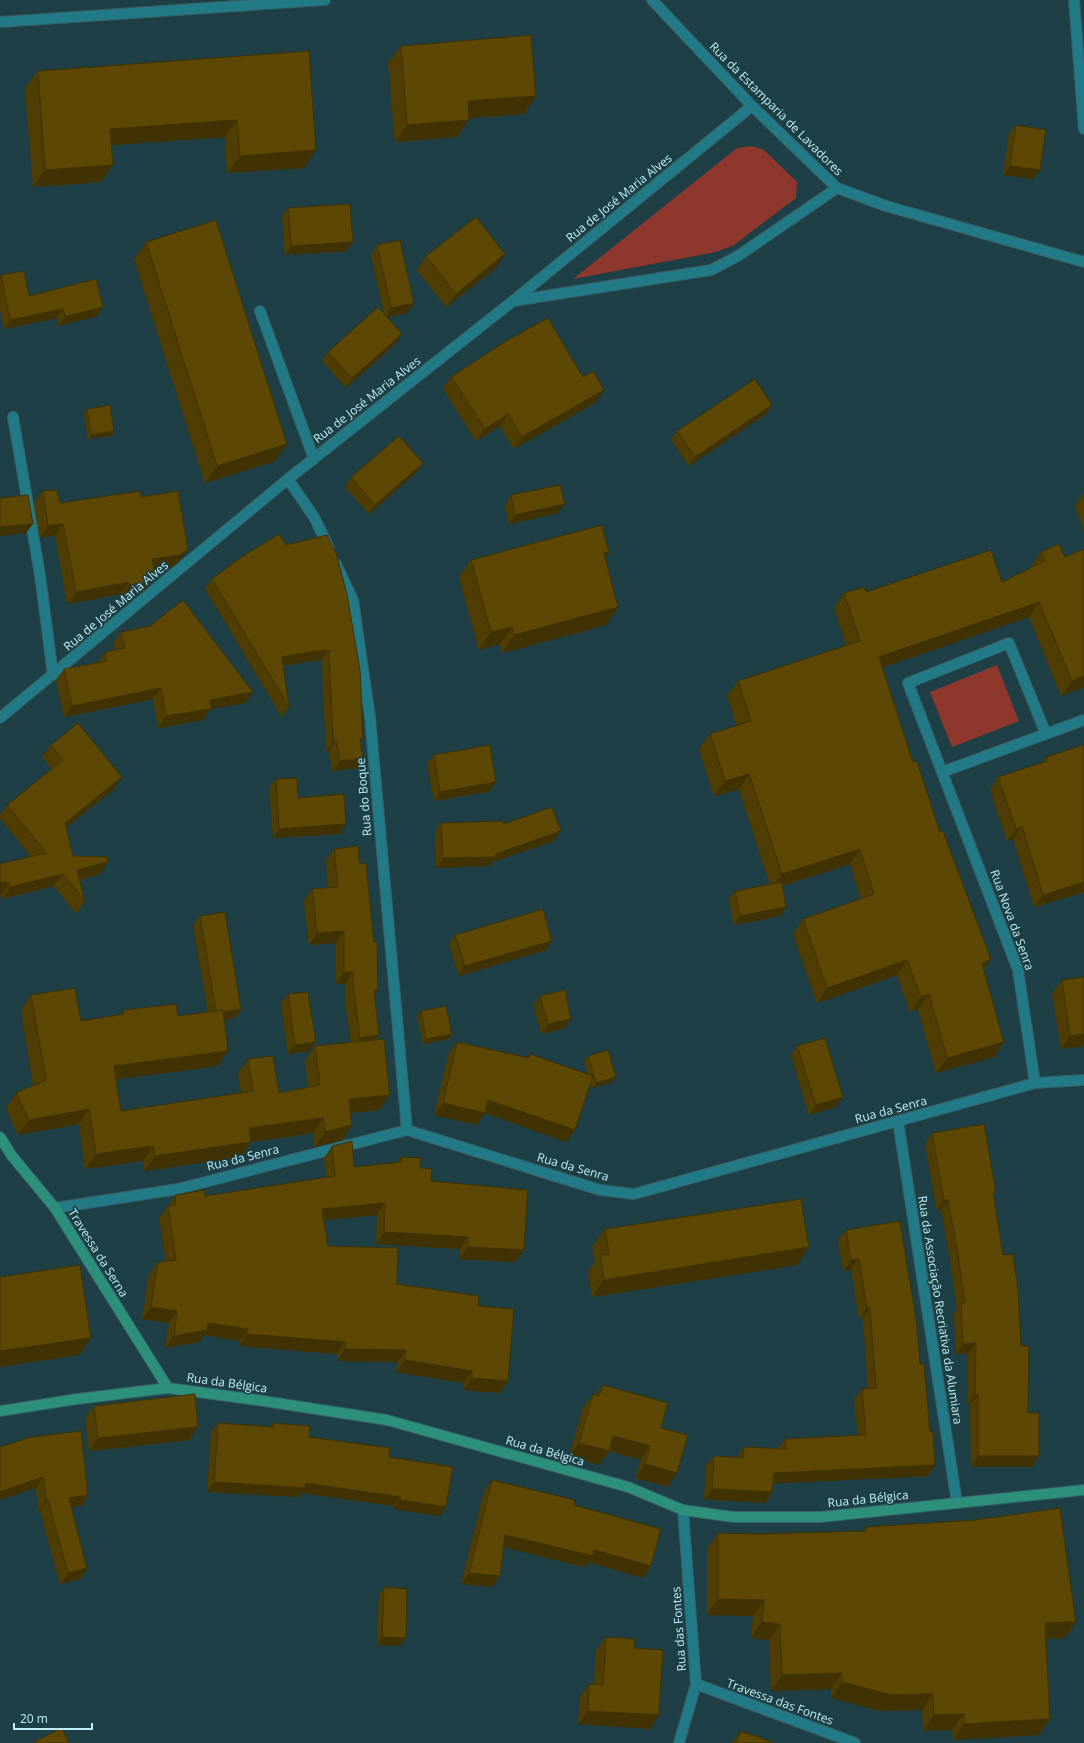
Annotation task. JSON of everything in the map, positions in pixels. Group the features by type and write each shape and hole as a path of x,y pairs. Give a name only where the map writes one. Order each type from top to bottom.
{"main road":[{"name":"Travessa da Serna","path":"0,1137 12,1156 55,1208 168,1388"},
{"name":"Rua da Bélgica","path":"0,1412 77,1399 168,1388 387,1420 628,1487 683,1510 733,1517 821,1517 1084,1490"}],"street":[{"path":"0,22 325,0"},
{"name":"Rua da Estamparia de Lavadores","path":"652,0 752,106 837,188 886,206 1084,262"},
{"path":"1074,0 1084,129"},
{"name":"Rua de José Maria Alves","path":"0,718 288,479 513,301 752,106"},
{"path":"513,301 712,270 738,256 837,188"},
{"path":"260,310 314,459"},
{"path":"13,417 40,575 53,674"},
{"name":"Rua do Boque","path":"288,479 314,517 353,600 370,717 407,1130"},
{"name":"Rua Nova da Senra","path":"1035,1083 1018,970 908,683 1009,643 1046,734"},
{"path":"942,772 1084,720"},
{"name":"Rua da Senra","path":"55,1208 178,1188 407,1130 600,1190 634,1194 1035,1083 1084,1080"},
{"name":"Rua da Associação Recriativa da Alumiara","path":"898,1121 957,1503"},
{"name":"Rua das Fontes","path":"679,1743 696,1684 683,1510"},
{"name":"Travessa das Fontes","path":"696,1684 855,1743"}],"shaded area":[{"path":"752,146 764,150 797,182 796,198 734,245 716,252 573,279 737,148"},
{"path":"997,665 1019,721 952,747 930,692"}],"building":[{"path":"531,35 536,96 468,101 469,120 407,125 401,46"},
{"path":"309,51 316,150 240,156 237,120 110,129 113,165 45,170 38,71"},
{"path":"1016,125 1046,130 1040,170 1010,166"},
{"path":"350,204 353,242 291,246 288,208"},
{"path":"476,217 505,254 456,294 426,256"},
{"path":"216,220 287,444 217,466 146,242"},
{"path":"400,240 414,303 391,308 377,245"},
{"path":"24,271 29,296 96,279 103,307 65,317 63,309 10,320 1,275"},
{"path":"378,307 402,334 352,378 328,352"},
{"path":"548,318 583,377 593,371 604,390 522,437 508,414 485,429 451,377 506,341"},
{"path":"755,379 772,405 695,457 677,431"},
{"path":"110,405 114,431 91,435 87,409"},
{"path":"399,436 423,463 375,505 351,477"},
{"path":"560,485 565,504 515,515 511,495"},
{"path":"57,490 60,503 140,491 141,497 178,491 188,549 180,555 152,559 155,576 148,582 129,585 129,582 76,592 63,524 48,526 43,491"},
{"path":"28,495 33,524 0,527 0,498"},
{"path":"602,525 609,552 604,553 618,607 514,635 512,627 491,632 471,560"},
{"path":"279,534 286,545 327,535 336,553 347,594 360,670 363,739 360,739 363,758 340,761 336,740 333,741 329,650 282,657 289,707 212,579 240,558"},
{"path":"1059,544 1065,557 1084,549 1084,676 1072,681 1039,602 879,657 913,762 917,761 940,832 943,831 991,959 982,963 1004,1042 947,1058 929,994 921,997 907,960 827,988 803,919 874,894 860,849 782,874 749,774 725,781 710,734 751,721 738,681 860,641 844,593 864,587 866,592 991,550 1002,582 1045,561 1041,552"},
{"path":"183,600 253,692 210,700 211,709 166,716 161,688 72,706 64,669 107,661 105,652 125,648 121,632 150,626"},
{"path":"78,723 122,777 65,823 73,856 108,857 108,862 77,870 85,901 63,874 10,887 9,883 0,882 0,864 41,854 47,854 7,805 63,760 51,745"},
{"path":"490,745 496,782 440,792 434,755"},
{"path":"1084,745 1084,882 1043,895 1022,826 1016,829 998,777 1047,761 1046,757"},
{"path":"297,778 298,798 344,794 346,824 279,829 276,779"},
{"path":"552,807 561,831 496,854 496,857 443,858 441,823 503,821 504,824"},
{"path":"358,846 360,864 366,863 374,942 377,942 378,990 374,990 379,1035 360,1038 353,972 344,972 344,931 317,933 312,889 338,887 334,849"},
{"path":"782,882 786,907 740,916 735,891"},
{"path":"543,909 552,941 465,966 455,935"},
{"path":"225,912 241,1009 223,1012 223,1010 216,1011 200,916"},
{"path":"1084,977 1084,1034 1070,1036 1062,980"},
{"path":"75,988 81,1021 124,1014 124,1010 176,1004 178,1016 223,1010 228,1051 114,1066 121,1111 253,1091 248,1059 273,1056 279,1093 320,1085 315,1046 384,1039 390,1095 349,1099 352,1125 325,1132 323,1118 249,1128 251,1142 155,1156 153,1146 96,1154 89,1109 29,1120 16,1093 46,1080 31,995"},
{"path":"565,990 571,1019 548,1024 540,996"},
{"path":"308,992 316,1042 295,1045 288,994"},
{"path":"446,1006 452,1034 426,1039 421,1011"},
{"path":"825,1038 843,1097 816,1105 797,1046"},
{"path":"457,1042 529,1058 530,1054 593,1076 575,1130 488,1100 485,1113 443,1103"},
{"path":"608,1050 616,1077 596,1083 588,1056"},
{"path":"984,1124 996,1192 993,1192 1003,1255 1013,1254 1018,1289 1021,1346 1029,1346 1028,1413 1039,1413 1039,1456 978,1456 978,1395 975,1395 976,1343 963,1344 961,1303 965,1303 948,1200 944,1200 932,1133"},
{"path":"352,1141 354,1167 401,1162 401,1157 421,1158 420,1168 432,1169 431,1181 528,1190 524,1250 468,1247 468,1237 384,1232 385,1203 322,1209 328,1246 398,1248 397,1284 479,1296 478,1306 514,1309 508,1381 472,1378 472,1371 405,1360 406,1350 345,1349 345,1342 247,1334 248,1329 208,1323 207,1330 174,1336 177,1311 151,1307 158,1262 176,1260 168,1206 175,1205 176,1195 204,1190 205,1196 335,1176 332,1146"},
{"path":"801,1199 809,1247 604,1280 600,1255 609,1254 605,1229"},
{"path":"900,1221 917,1325 920,1364 924,1363 930,1432 933,1431 935,1465 774,1473 772,1492 712,1489 714,1456 743,1458 744,1447 786,1449 785,1439 866,1435 862,1389 876,1388 870,1308 867,1308 859,1259 851,1260 846,1230"},
{"path":"80,1265 91,1338 0,1351 0,1277"},
{"path":"603,1385 668,1403 661,1428 688,1435 677,1473 645,1464 650,1446 613,1436 609,1451 579,1443 593,1394 599,1396"},
{"path":"195,1394 198,1427 98,1438 94,1406"},
{"path":"218,1423 273,1427 273,1423 310,1426 309,1437 390,1448 389,1457 453,1467 446,1507 400,1500 400,1497 305,1483 305,1488 214,1482"},
{"path":"81,1431 88,1495 69,1498 87,1568 68,1573 48,1500 46,1500 43,1477 0,1492 0,1447 31,1437"},
{"path":"492,1480 575,1500 574,1505 661,1529 651,1566 594,1550 593,1556 505,1535 500,1576 469,1573"},
{"path":"1060,1508 1076,1622 1045,1623 1050,1719 964,1724 964,1714 934,1715 933,1694 891,1695 842,1682 842,1673 782,1675 780,1624 762,1622 764,1600 718,1599 718,1533 759,1534 866,1531 866,1527 975,1520"},
{"path":"384,1587 407,1589 406,1638 382,1637"},
{"path":"606,1637 635,1639 634,1648 663,1650 659,1715 588,1711 589,1684 603,1685"},
{"path":"62,1728 69,1743 34,1743 34,1742"},
{"path":"741,1731 774,1743 736,1743"}]}
